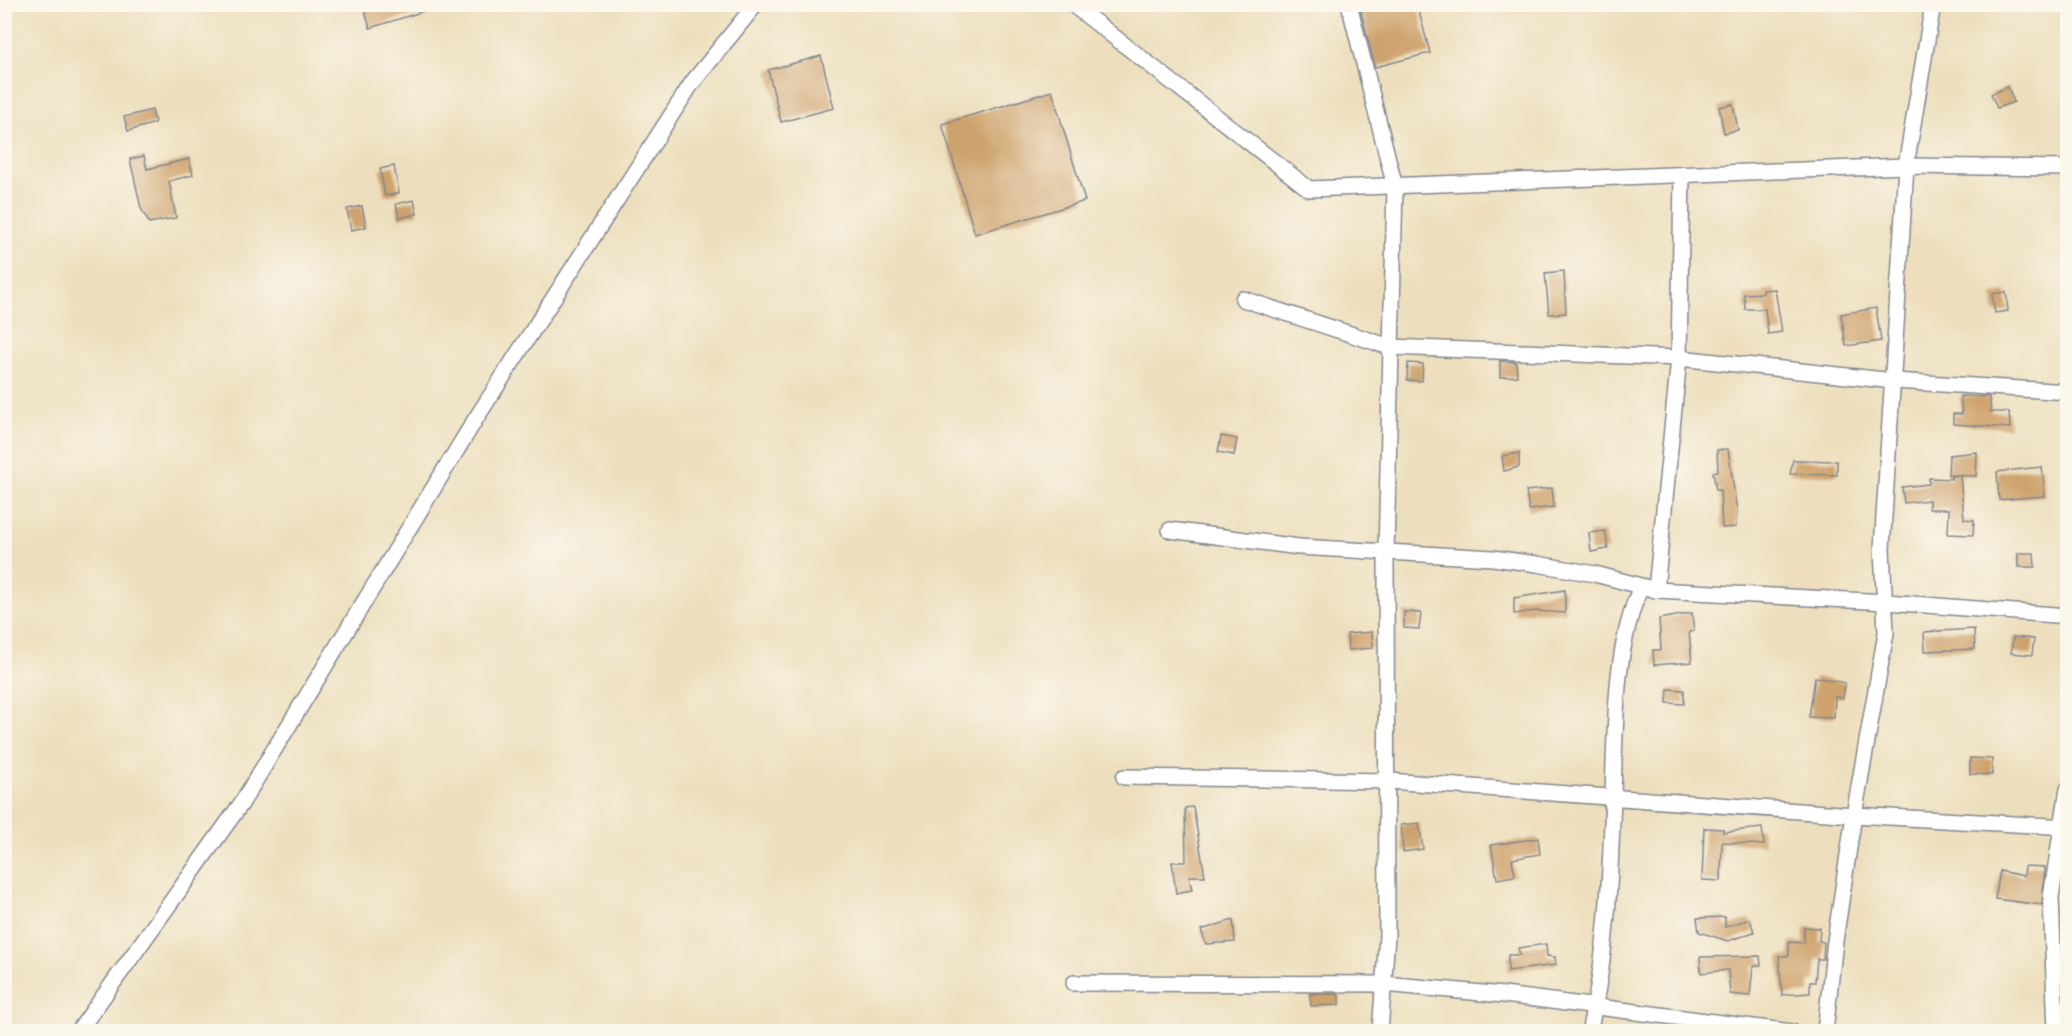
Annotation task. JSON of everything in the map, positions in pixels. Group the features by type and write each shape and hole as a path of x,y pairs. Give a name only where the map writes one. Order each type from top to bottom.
{"street":[{"path":"78,1032 241,804 475,420 692,83 756,4"},
{"path":"1072,4 1309,189 1906,166 2067,168"},
{"path":"1349,4 1395,187 1386,552 1389,781 1384,984 1380,1032"},
{"path":"1825,1032 1835,941 1854,815 1886,633 1887,602 1882,549 1906,166 1933,4"},
{"path":"1589,1032 1595,1006 1608,899 1614,719 1622,645 1630,615 1648,589 1679,358 1682,176"},
{"path":"1243,299 1390,347 1679,358 1894,381 2067,393"},
{"path":"1170,530 1287,546 1536,564 1594,574 1648,589 1887,602 2067,616"},
{"path":"1124,777 1389,781 1854,815 2065,827"},
{"path":"2056,1032 2051,897 2065,827 2067,789"},
{"path":"1074,983 1384,984 1595,1006 1791,1032"}],"building":[{"path":"374,4 434,4 434,8 370,28 364,8"},
{"path":"1385,4 1417,4 1430,53 1375,67 1361,11"},
{"path":"821,56 834,108 781,122 768,70"},
{"path":"2008,87 2014,102 1997,108 1991,94"},
{"path":"1052,91 1085,201 975,234 942,124"},
{"path":"1733,104 1738,130 1724,133 1719,107"},
{"path":"152,110 155,123 128,131 124,117"},
{"path":"144,156 147,169 189,159 193,175 169,181 176,218 149,223 141,208 130,159"},
{"path":"394,166 399,193 385,196 380,169"},
{"path":"414,200 417,214 399,218 396,204"},
{"path":"362,206 366,227 351,230 347,209"},
{"path":"1564,271 1566,313 1549,314 1545,273"},
{"path":"1775,289 1782,332 1768,334 1765,309 1745,309 1744,294 1763,293 1763,290"},
{"path":"2006,292 2008,311 1995,313 1992,294"},
{"path":"1876,308 1881,341 1846,346 1841,314"},
{"path":"1500,361 1516,362 1517,376 1500,377"},
{"path":"1408,363 1423,364 1422,381 1407,380"},
{"path":"1960,396 1989,397 1991,412 2009,412 2010,428 1953,424 1953,414 1962,414"},
{"path":"1221,436 1237,439 1234,455 1218,452"},
{"path":"1728,449 1737,511 1736,527 1722,528 1720,490 1716,490 1713,472 1718,471 1717,450"},
{"path":"1977,452 1976,476 1948,475 1949,455"},
{"path":"1519,453 1519,467 1504,471 1502,456"},
{"path":"1793,460 1837,461 1837,475 1790,474"},
{"path":"2042,467 2045,496 1999,500 1997,472"},
{"path":"1960,475 1964,519 1974,520 1973,535 1948,534 1949,509 1929,509 1929,500 1904,503 1902,487 1929,484 1929,478 1951,479 1951,476"},
{"path":"1552,488 1554,507 1529,510 1526,491"},
{"path":"1605,531 1608,549 1591,552 1589,533"},
{"path":"2018,553 2034,553 2035,567 2018,567"},
{"path":"1565,590 1565,613 1536,611 1514,614 1514,598"},
{"path":"1404,612 1421,613 1419,629 1404,628"},
{"path":"1692,613 1694,631 1689,632 1692,662 1654,665 1653,650 1661,650 1659,619"},
{"path":"1974,629 1975,649 1925,651 1924,632"},
{"path":"1372,632 1373,648 1348,650 1347,634"},
{"path":"2013,637 2034,639 2032,655 2011,653"},
{"path":"1815,677 1845,683 1843,698 1835,697 1834,718 1809,717"},
{"path":"1668,689 1684,690 1684,704 1667,703"},
{"path":"1970,758 1992,759 1992,775 1970,774"},
{"path":"1193,807 1205,876 1189,876 1192,890 1176,893 1172,862 1186,862 1185,808"},
{"path":"1419,823 1423,849 1403,852 1401,825"},
{"path":"1704,828 1723,829 1723,832 1762,828 1764,845 1722,842 1721,881 1702,880"},
{"path":"1538,838 1540,854 1512,859 1515,876 1497,879 1491,845"},
{"path":"2025,866 2045,867 2042,905 1995,899 2000,871 2024,876"},
{"path":"1725,917 1725,927 1750,919 1754,932 1728,941 1699,932 1697,918"},
{"path":"1233,920 1235,942 1206,944 1201,930"},
{"path":"1804,927 1820,928 1819,941 1824,942 1823,959 1817,959 1815,982 1810,982 1810,993 1782,995 1779,956 1789,956 1789,942 1804,943"},
{"path":"1546,944 1547,956 1555,957 1556,965 1508,971 1508,955 1520,955 1518,948"},
{"path":"1760,956 1761,965 1753,966 1750,996 1730,994 1728,970 1701,973 1700,957"},
{"path":"1310,994 1339,994 1339,1005 1311,1006"}]}
